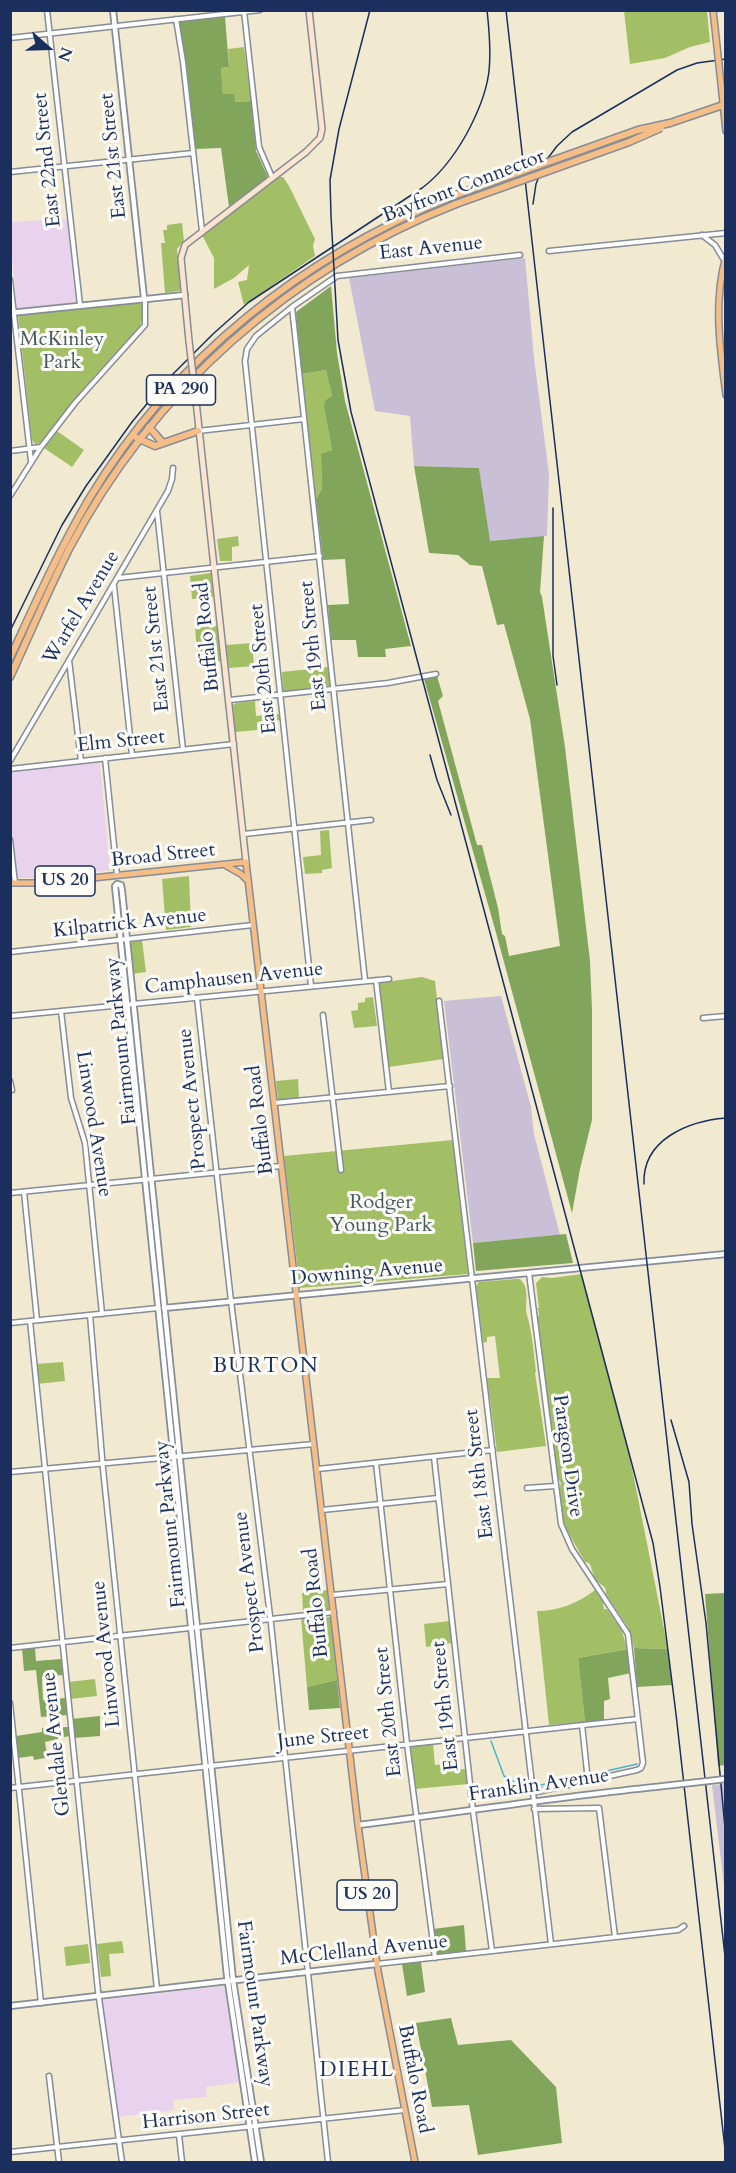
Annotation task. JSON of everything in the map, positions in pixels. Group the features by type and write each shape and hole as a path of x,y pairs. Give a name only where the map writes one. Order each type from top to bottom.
{"highway":[{"name":"Bayfront Connector","path":"10,677 70,549 98,500 149,427 206,365 246,328 322,271 370,243 419,219 629,142 670,123 724,105"},
{"name":"Bayfront Connector","path":"10,658 62,548 102,479 133,435 164,397 202,357 274,295 360,239 418,211 453,196 638,130 670,123"},
{"path":"149,427 162,444"},
{"path":"133,435 151,446 198,431"}],"main road":[{"name":"Buffalo Road","path":"309,10 321,137 306,152 189,241 182,251 198,431 357,1825 376,1964 415,2163"},
{"path":"713,10 726,131"},
{"path":"725,258 718,299 718,322 724,360 726,395"},
{"name":"Broad Street","path":"13,883 246,862"},
{"path":"224,864 249,881"}],"street":[{"name":"East 22nd Street","path":"47,10 80,305"},
{"name":"East 21st Street","path":"113,10 144,298"},
{"path":"10,38 261,10"},
{"path":"244,11 259,147 273,177"},
{"path":"176,19 202,231"},
{"path":"10,172 194,153"},
{"path":"549,251 726,233"},
{"path":"702,235 712,242 725,258"},
{"name":"East Avenue","path":"292,307 328,281 345,273 520,255"},
{"path":"10,280 12,312 32,462"},
{"path":"12,312 185,295"},
{"path":"10,496 41,447 89,386 144,326 146,320 144,298"},
{"path":"718,299 726,298"},
{"name":"East 20th Street","path":"292,307 256,336 247,349 245,361 311,986"},
{"name":"East 19th Street","path":"292,307 365,981"},
{"path":"198,431 304,419"},
{"path":"10,451 41,447"},
{"name":"Warfel Avenue","path":"10,760 157,510 171,484 172,468"},
{"name":"East 21st Street","path":"157,510 183,750"},
{"path":"117,579 320,556"},
{"path":"114,586 132,755"},
{"path":"69,660 81,761"},
{"path":"230,700 334,689 436,674"},
{"name":"Elm Street","path":"10,769 234,744"},
{"name":"Fairmount Parkway","path":"105,758 117,884 121,885 124,939 165,1308 211,1765 230,1981"},
{"path":"244,834 371,820"},
{"path":"10,840 13,883"},
{"name":"Kilpatrick Avenue","path":"10,952 253,925"},
{"name":"Camphausen Avenue","path":"10,1016 389,979"},
{"path":"376,980 389,1092"},
{"name":"Prospect Avenue","path":"197,998 270,1619 328,2163"},
{"name":"East 18th Street","path":"439,1001 551,1944"},
{"name":"Fairmount Parkway","path":"131,1005 145,1180 205,1766 230,1981 253,2127 261,2163"},
{"name":"Linwood Avenue","path":"61,1011 69,1088 83,1134 90,1185 102,1314"},
{"path":"323,1015 341,1170"},
{"path":"703,1017 726,1016"},
{"path":"10,1081 12,1090"},
{"path":"274,1103 450,1086"},
{"path":"10,1193 281,1166"},
{"path":"24,1192 37,1320"},
{"name":"Downing Avenue","path":"10,1323 726,1254"},
{"name":"Paragon Drive","path":"529,1273 559,1515 564,1535 628,1634 638,1719 643,1763 641,1768 588,1781"},
{"name":"Linwood Avenue","path":"90,1315 156,1989"},
{"name":"Glendale Avenue","path":"30,1321 98,1996 122,2163"},
{"path":"10,1472 314,1444"},
{"path":"318,1469 493,1450"},
{"name":"East 19th Street","path":"434,1457 473,1811 492,1951"},
{"name":"East 20th Street","path":"376,1463 407,1744 435,1958"},
{"path":"527,1488 555,1485"},
{"path":"322,1510 438,1498"},
{"path":"332,1595 448,1584"},
{"path":"10,1648 334,1612"},
{"path":"10,1703 41,2003"},
{"name":"June Street","path":"10,1788 638,1719"},
{"path":"532,1793 588,1781 582,1725"},
{"name":"Franklin Avenue","path":"357,1825 473,1811 533,1801 726,1779"},
{"path":"534,1809 599,1808 615,1937"},
{"name":"McClelland Avenue","path":"10,2006 678,1930 684,1926"},
{"path":"48,2076 59,2163"},
{"name":"Harrison Street","path":"10,2152 405,2110"},
{"name":"Fairmount Parkway","path":"253,2127 255,2163"},
{"path":"179,2135 182,2163"}],"shaded area":[{"path":"67,219 76,302 17,309 10,222"},
{"path":"525,258 534,358 549,474 547,536 489,541 479,468 414,466 410,416 375,411 349,278"},
{"path":"100,764 110,870 43,878 11,878 10,771"},
{"path":"501,996 531,1107 534,1134 560,1235 473,1243 444,1001"},
{"path":"726,1784 725,1894 712,1785"},
{"path":"224,1986 240,2082 206,2087 207,2097 173,2100 174,2110 118,2117 102,2000"}],"green space":[{"path":"624,11 707,11 710,42 690,47 665,58 630,64"},
{"path":"225,17 229,67 221,68 223,94 234,94 235,102 251,101 256,151 267,175 267,178 229,207 221,148 195,149 187,68 179,26 180,22"},
{"path":"244,47 251,101 235,102 223,95 221,68 229,67 228,49"},
{"path":"278,177 283,177 289,186 315,239 313,246 315,256 244,305 238,282 247,280 249,265 234,278 214,289 214,258 202,235"},
{"path":"182,223 184,241 177,249 181,288 179,291 165,293 161,243 165,243 163,230 167,230 167,225"},
{"path":"331,286 337,353 345,401 411,646 385,649 386,657 358,657 356,640 331,640 328,605 349,604 345,559 323,560 316,499 322,489 321,454 332,450 324,408 325,401 332,396 326,370 302,374 296,312"},
{"name":"McKinley Park","path":"138,302 142,304 143,317 140,327 92,379 42,443 35,444 32,440 18,315"},
{"path":"326,370 332,396 324,408 332,450 321,455 322,489 316,499 302,374"},
{"path":"57,431 84,450 72,467 44,448"},
{"path":"414,466 479,468 490,541 544,536 540,592 565,747 590,961 592,1120 572,1213 424,679 437,676 443,696 438,701 477,845 482,845 509,956 560,946 530,719 504,624 497,625 482,566 470,565 458,555 429,553"},
{"path":"238,536 239,546 232,547 232,561 220,561 217,539"},
{"path":"211,573 213,597 192,599 190,576"},
{"path":"218,626 222,661 198,662 195,628"},
{"path":"252,643 254,666 229,668 226,645"},
{"path":"329,667 330,687 285,692 283,690 282,672"},
{"path":"255,701 256,716 280,714 281,720 257,722 257,730 235,732 233,705"},
{"path":"329,830 332,868 322,870 322,873 305,874 303,857 321,855 320,831"},
{"path":"189,876 191,927 166,930 162,879"},
{"path":"142,940 146,972 132,974 130,945 132,942"},
{"path":"422,977 435,981 444,1059 389,1067 378,983"},
{"path":"373,997 377,1026 354,1028 351,1011 358,1010 358,1003 365,1002 365,998"},
{"path":"298,1079 299,1098 278,1100 276,1081"},
{"name":"Rodger Young Park","path":"453,1140 468,1274 300,1288 284,1156"},
{"path":"566,1234 573,1263 476,1271 473,1243"},
{"path":"582,1274 627,1443 668,1649 634,1648 628,1627 606,1594 605,1588 596,1580 589,1563 585,1562 564,1525 559,1491 561,1483 558,1478 536,1319 539,1315 538,1309 535,1308 539,1308 536,1283 542,1277"},
{"path":"520,1279 526,1292 526,1311 533,1343 546,1446 497,1452 487,1378 500,1378 495,1336 487,1337 487,1342 483,1343 476,1286 479,1282"},
{"path":"63,1362 65,1381 37,1384 35,1364"},
{"path":"327,1590 329,1609 303,1611 302,1593"},
{"path":"595,1590 603,1602 604,1609 607,1609 622,1631 627,1649 578,1658 585,1722 549,1725 537,1611 553,1610 568,1605"},
{"path":"725,1593 726,1765 718,1766 705,1594"},
{"path":"330,1617 337,1680 307,1687 301,1618"},
{"path":"450,1621 452,1643 426,1647 424,1624"},
{"path":"35,1648 36,1661 61,1659 63,1675 42,1677 43,1700 65,1698 67,1715 41,1717 36,1670 24,1671 22,1649"},
{"path":"634,1648 668,1649 672,1685 637,1687"},
{"path":"628,1649 631,1673 608,1678 610,1699 604,1701 604,1720 585,1722 578,1658"},
{"path":"95,1679 97,1696 70,1699 68,1682"},
{"path":"337,1680 340,1708 309,1710 307,1687"},
{"path":"100,1716 100,1736 74,1738 71,1719"},
{"path":"68,1727 69,1736 45,1742 47,1754 45,1758 34,1760 33,1756 18,1758 16,1736 42,1732 42,1728"},
{"path":"433,1743 435,1765 447,1764 448,1770 466,1769 468,1784 415,1789 410,1746"},
{"path":"464,1925 466,1951 437,1955 433,1929"},
{"path":"122,1941 124,1953 109,1954 111,1976 101,1977 97,1944"},
{"path":"88,1944 90,1963 66,1966 64,1947"},
{"path":"421,1962 425,1992 407,1996 402,1964"},
{"path":"451,2018 458,2045 511,2040 556,2087 562,2143 478,2155 469,2105 432,2107 416,2023"}],"waterway":[{"path":"491,1741 504,1776 526,1789"},
{"path":"593,1774 637,1764"},
{"path":"536,1786 581,1777"}],"railway":[{"path":"370,10 339,129 330,180 338,340 351,412 653,1543 676,1714 726,2158"},
{"path":"10,631 62,525 86,486 132,422 164,383 249,302 422,188 447,164 475,118 486,89 490,61 487,10"},
{"path":"506,10 726,1965"},
{"path":"533,204 536,184 545,162 572,132 677,70 697,63 726,59"},
{"path":"553,508 553,656 557,685"},
{"path":"430,755 451,815"},
{"path":"644,1184 645,1168 651,1155 670,1135 697,1123 726,1118"},
{"path":"671,1420 689,1482 692,1524 706,1623 726,1839"}],"district":[{"name":"BURTON","path":"266,1367"},
{"name":"DIEHL","path":"357,2071"}]}
